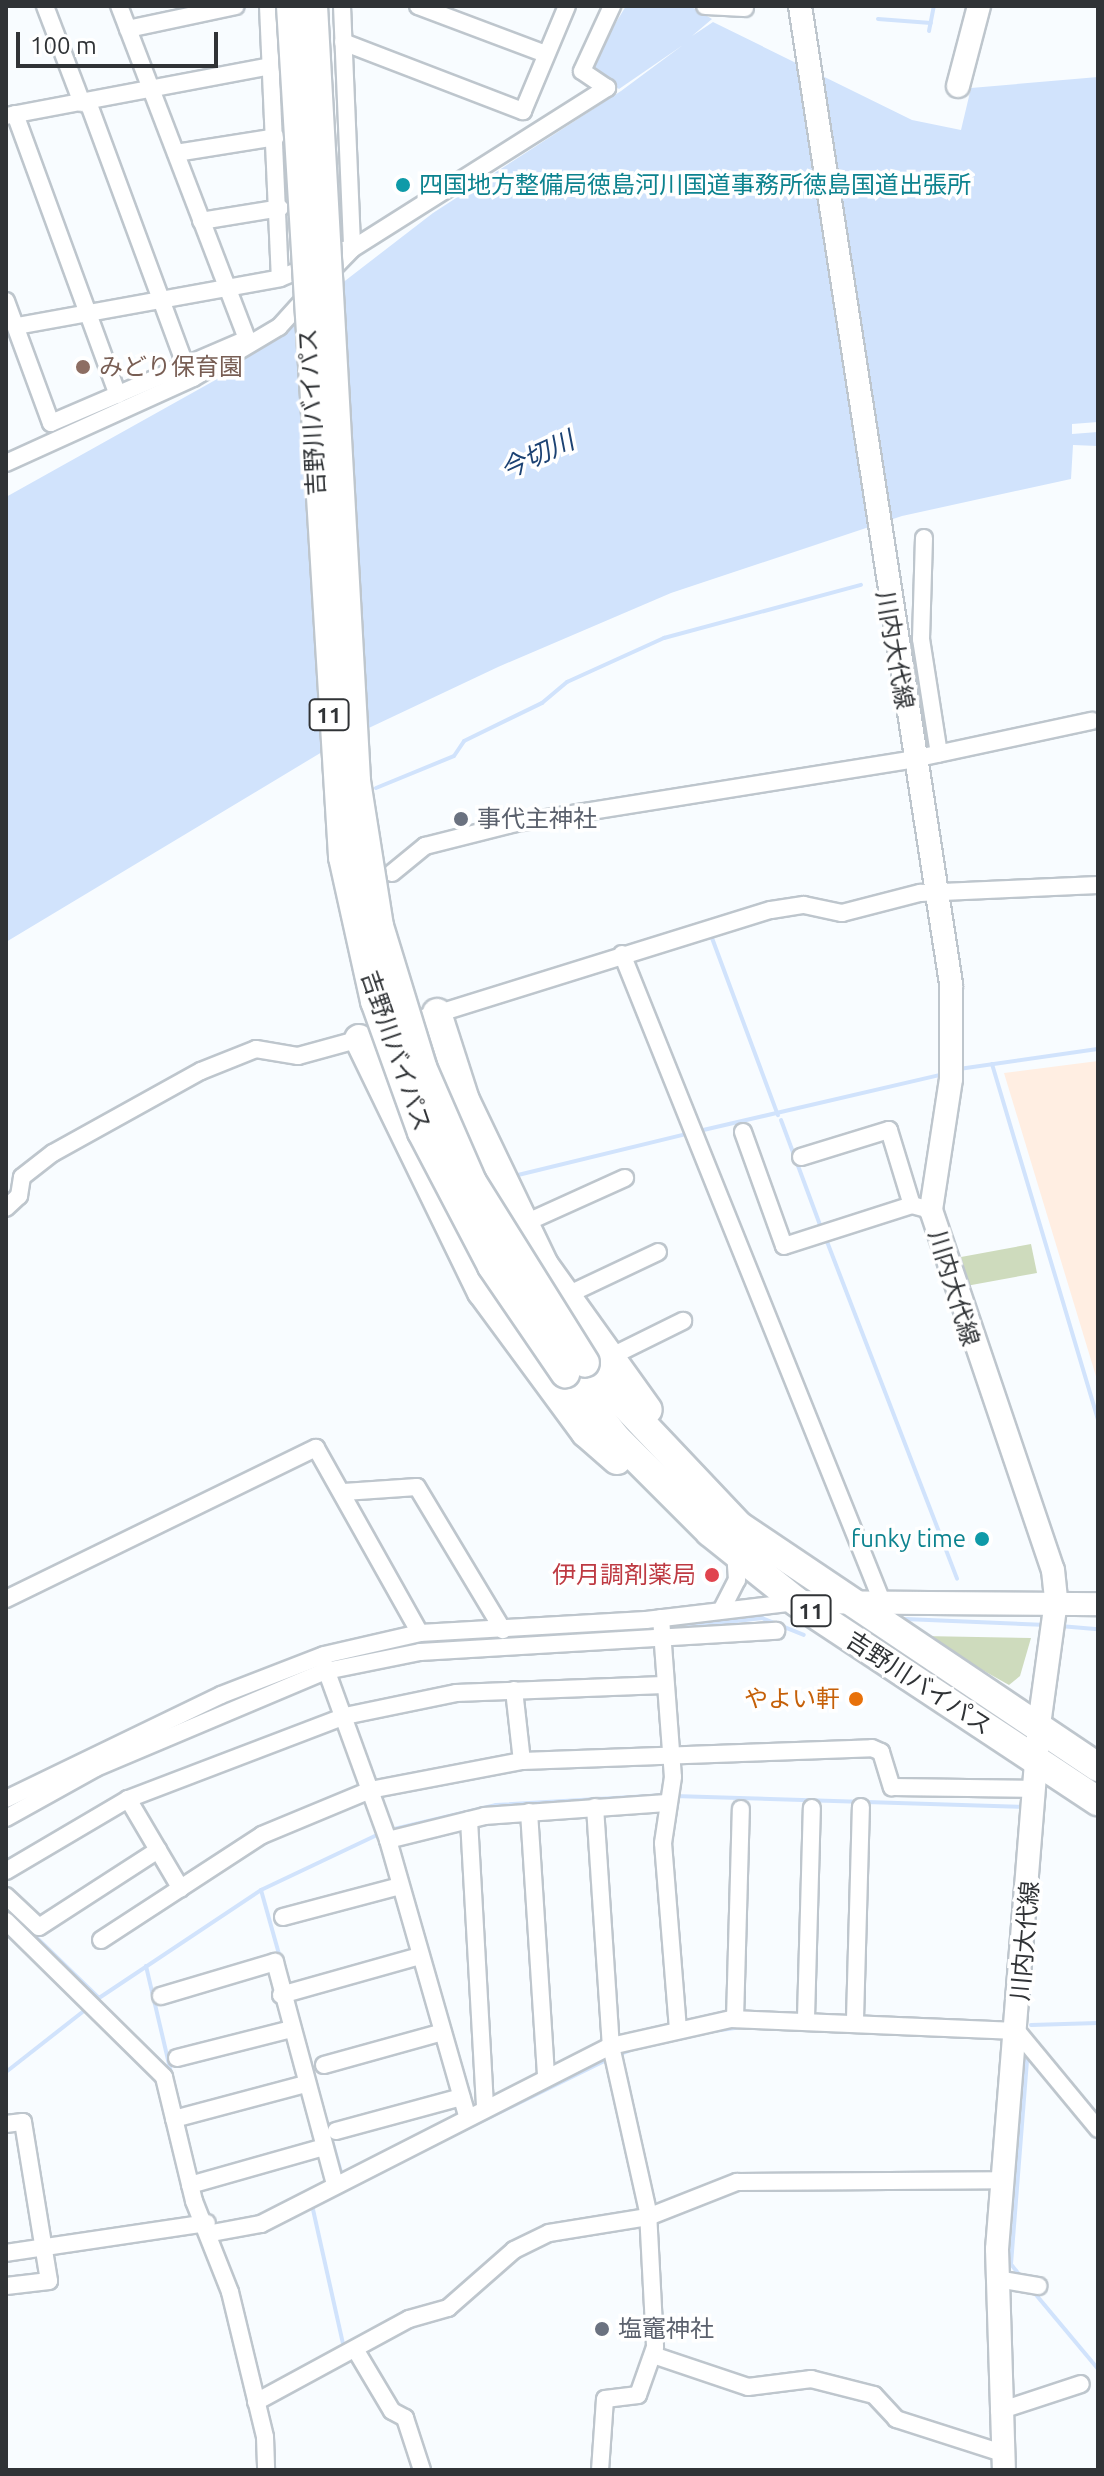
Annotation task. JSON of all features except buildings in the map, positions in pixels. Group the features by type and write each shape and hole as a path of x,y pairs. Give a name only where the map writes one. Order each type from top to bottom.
{"highway":[{"name":"吉野川バイパス","path":"291,6 333,784 349,887 375,1001 422,1132 492,1266 692,1482 841,1600 1039,1725 1098,1767"},
{"name":"吉野川バイパス","path":"313,6 356,781 379,926 422,1067 472,1182 665,1490 797,1602 1098,1801"},
{"name":"11","path":"437,1013 459,1083 523,1224 563,1297 586,1364"},
{"name":"11","path":"359,1039 439,1215 517,1347 586,1433 665,1490"}],"main road":[{"name":"川内大代線","path":"800,6 878,541 938,895 952,1073 922,1207 1053,1570 1054,1619 1039,1725 997,2279 1003,2461"},
{"path":"958,86 979,6"},
{"path":"797,1602 881,1599 1054,1619 1098,1604"}],"street":[{"path":"45,6 186,367"},
{"path":"6,301 51,423 247,339 119,6"},
{"path":"128,29 236,6"},
{"path":"268,6 280,208 280,278"},
{"path":"6,463 193,378 279,327 352,249 342,6"},
{"path":"418,6 546,54"},
{"path":"118,395 10,112 85,102 272,68 343,42 523,111 567,6"},
{"path":"17,326 88,310 280,278 352,249 607,88 582,71 612,6"},
{"path":"705,6 745,8"},
{"path":"176,153 276,137"},
{"path":"201,221 280,208"},
{"path":"924,538 921,639 939,754"},
{"path":"392,873 425,846 516,823 914,759 1092,721"},
{"path":"6,1208 19,1196 22,1177 53,1153 201,1071 256,1049 298,1056 771,910 804,905 842,913 938,895 1098,885"},
{"path":"622,954 881,1599"},
{"path":"390,1110 459,1083"},
{"path":"743,1132 784,1246 922,1207 889,1130 801,1157"},
{"path":"523,1224 625,1178"},
{"path":"563,1297 658,1252"},
{"path":"586,1364 683,1321"},
{"path":"6,1599 316,1448 344,1492 420,1633"},
{"path":"344,1492 417,1487 503,1630"},
{"path":"722,1609 737,1580 735,1552"},
{"path":"6,1818 96,1768 324,1664 661,1630 722,1609 797,1602"},
{"path":"6,1799 221,1695 420,1633 503,1630 776,1631"},
{"path":"661,1630 672,1751 668,1798 678,2028"},
{"path":"324,1664 386,1834 467,2116"},
{"path":"6,1871 128,1799 345,1716 439,1696 664,1685"},
{"path":"514,1690 522,1761"},
{"path":"101,1940 262,1835 370,1790 522,1761 672,1751 872,1748 881,1752 892,1787 1036,1789"},
{"path":"386,1834 529,1812 668,1798"},
{"path":"128,1799 181,1889"},
{"path":"595,1807 611,2046 648,2217 653,2355 638,2395 604,2391 600,2470"},
{"path":"855,2019 861,1807"},
{"path":"806,2018 812,1808"},
{"path":"735,2019 741,1809"},
{"path":"529,1812 546,2077"},
{"path":"469,1820 485,2107"},
{"path":"6,1896 39,1927 158,1850"},
{"path":"283,1917 400,1886"},
{"path":"6,1921 157,2063 190,2185 210,2228 256,2402 266,2470"},
{"path":"281,1995 420,1956"},
{"path":"161,1996 275,1962 288,2030 335,2184"},
{"path":"6,2253 261,2224 467,2116 611,2046 678,2028 735,2019 855,2019 1017,2031 1098,2129"},
{"path":"177,2058 288,2030"},
{"path":"324,2065 443,2032"},
{"path":"174,2119 306,2084"},
{"path":"336,2131 461,2097"},
{"path":"6,2124 23,2122 49,2281 6,2286"},
{"path":"190,2185 324,2147"},
{"path":"256,2402 355,2349 448,2308 514,2250 549,2233 648,2217 737,2182 1003,2180"},
{"path":"997,2279 1038,2286"},
{"path":"355,2349 392,2411 405,2418 422,2470"},
{"path":"653,2355 748,2387 811,2379 874,2395 896,2419 1003,2461"},
{"path":"999,2411 1081,2384"}],"shaded area":[{"path":"1098,1061 1098,1383 1004,1073"}],"green space":[{"path":"1031,1244 1037,1273 966,1286 961,1257"},
{"path":"922,1636 1031,1638 1020,1676 1009,1685"}],"water":[{"name":"今切川","path":"626,6 690,6 712,19 692,36 713,22 912,120 961,130 971,88 1098,77 1098,422 1072,424 1072,434 1098,432 1098,446 1073,445 1071,479 902,516 671,593 498,667 337,743 6,942 6,497 219,378 433,213 621,91 683,45 619,89 588,68"}],"waterway":[{"path":"929,31 934,6"},
{"path":"878,19 931,23"},
{"path":"376,788 454,756 464,741 542,703 567,682 664,638 861,585"},
{"path":"712,938 778,1115"},
{"path":"959,1069 1098,1049"},
{"path":"992,1064 1098,1419"},
{"path":"699,1131 943,1074"},
{"path":"781,1120 820,1225"},
{"path":"518,1175 690,1133"},
{"path":"826,1239 957,1579"},
{"path":"667,1629 762,1618 804,1635"},
{"path":"905,1619 1047,1625"},
{"path":"1060,1626 1098,1629"},
{"path":"174,1726 192,1719"},
{"path":"390,1830 496,1805 662,1795"},
{"path":"674,1796 1020,1807"},
{"path":"6,1908 99,1998 261,1890 381,1833"},
{"path":"261,1890 281,1961"},
{"path":"146,1966 172,2077"},
{"path":"6,2072 85,2010"},
{"path":"1031,2025 1098,2023"},
{"path":"707,2032 742,2027"},
{"path":"618,2055 636,2048"},
{"path":"413,2155 610,2058"},
{"path":"1021,2277 1011,2264 1027,2060"},
{"path":"327,2123 341,2172"},
{"path":"312,2205 343,2344"},
{"path":"1032,2290 1098,2369"}],"place":[{"name":"四国地方整備局徳島河川国道事務所徳島国道出張所","path":"403,185"},
{"name":"みどり保育園","path":"83,367"},
{"name":"事代主神社","path":"461,819"},
{"name":"funky time","path":"982,1539"},
{"name":"伊月調剤薬局","path":"712,1575"},
{"name":"やよい軒","path":"856,1699"},
{"name":"塩竈神社","path":"602,2329"}]}
